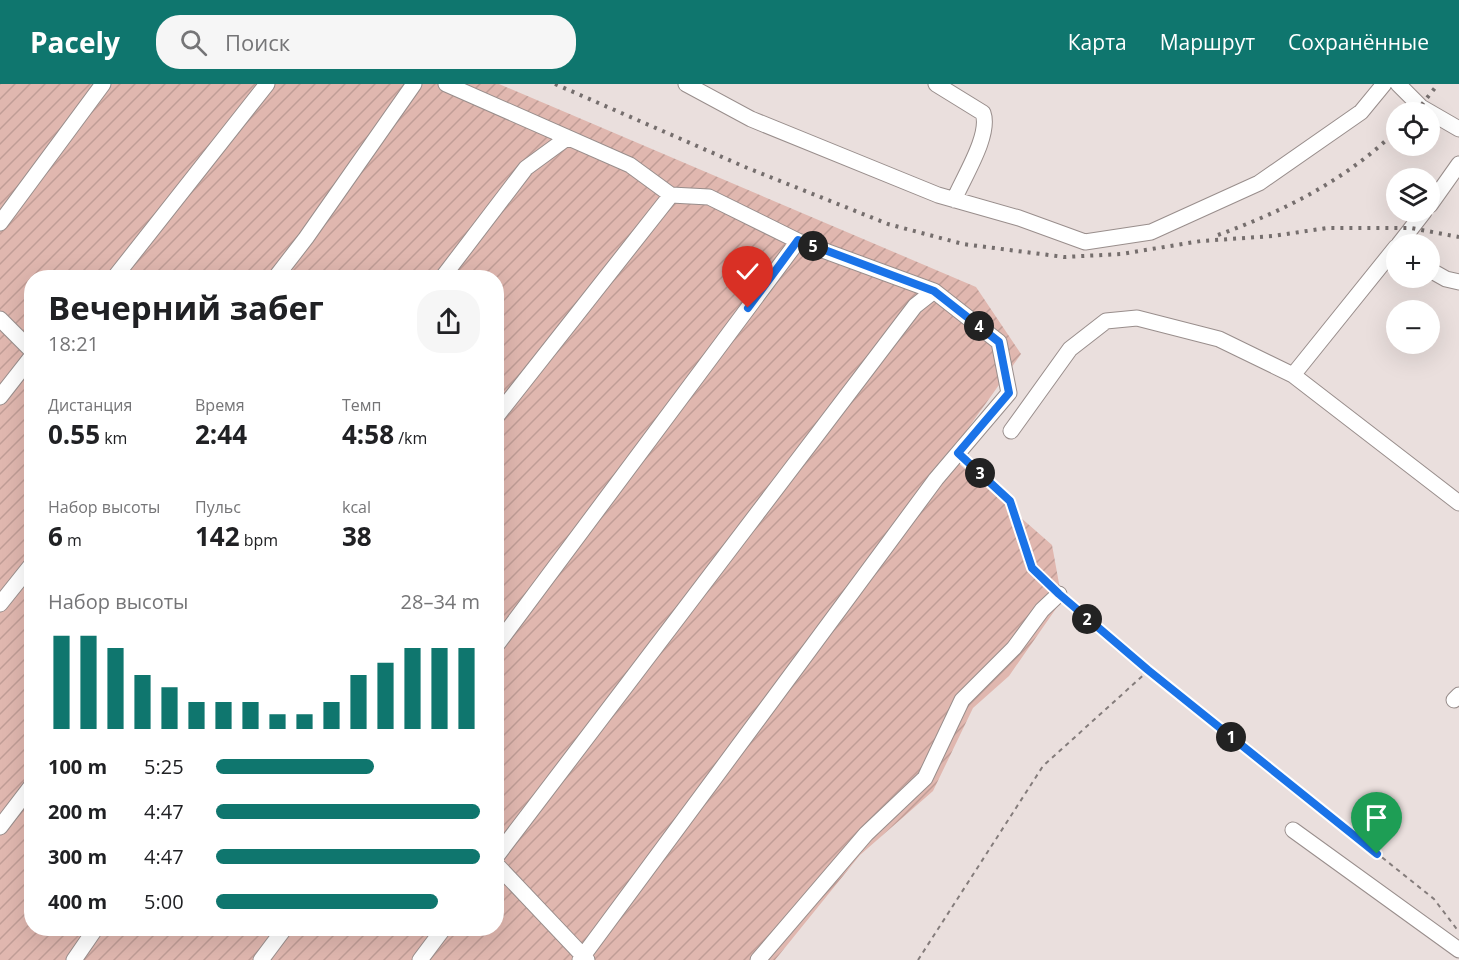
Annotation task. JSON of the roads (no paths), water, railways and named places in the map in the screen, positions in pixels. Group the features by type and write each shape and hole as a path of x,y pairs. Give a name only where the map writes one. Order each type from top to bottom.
{"street":[{"path":"0,223 104,84"},
{"path":"120,270 267,84"},
{"path":"281,270 414,84"},
{"path":"446,84 630,165 671,195 709,197 798,240 934,291 999,342 1009,393 936,479 583,958 504,873"},
{"path":"686,84 751,118 954,200 1085,242 1151,232 1259,183 1361,112 1384,84"},
{"path":"936,84 983,113 986,121 984,134 954,200"},
{"path":"1398,84 1421,107 1459,129"},
{"path":"448,270 526,168 567,138"},
{"path":"1440,191 1459,164"},
{"path":"504,407 671,195"},
{"path":"1407,234 1416,222"},
{"path":"504,635 798,240"},
{"path":"1293,375 1386,261"},
{"path":"1440,276 1459,282"},
{"path":"504,846 915,306 934,291"},
{"path":"1011,431 1070,348 1106,321 1137,318 1219,339 1293,375 1459,503"},
{"path":"0,319 24,343"},
{"path":"0,397 24,366"},
{"path":"0,604 24,574"},
{"path":"758,960 866,834 925,778 963,700 1014,648 1042,610 1059,594"},
{"path":"0,827 24,796"},
{"path":"1293,830 1459,950"},
{"path":"74,960 90,936"},
{"path":"261,960 279,936"},
{"path":"420,960 438,936"}],"railway":[{"path":"555,84 745,167 888,224 963,244 1064,257 1121,254 1201,241 1273,236 1327,228 1411,228 1459,237"},
{"path":"1424,102 1438,84"},
{"path":"1218,235 1267,216 1313,192 1356,165 1386,140"}]}
